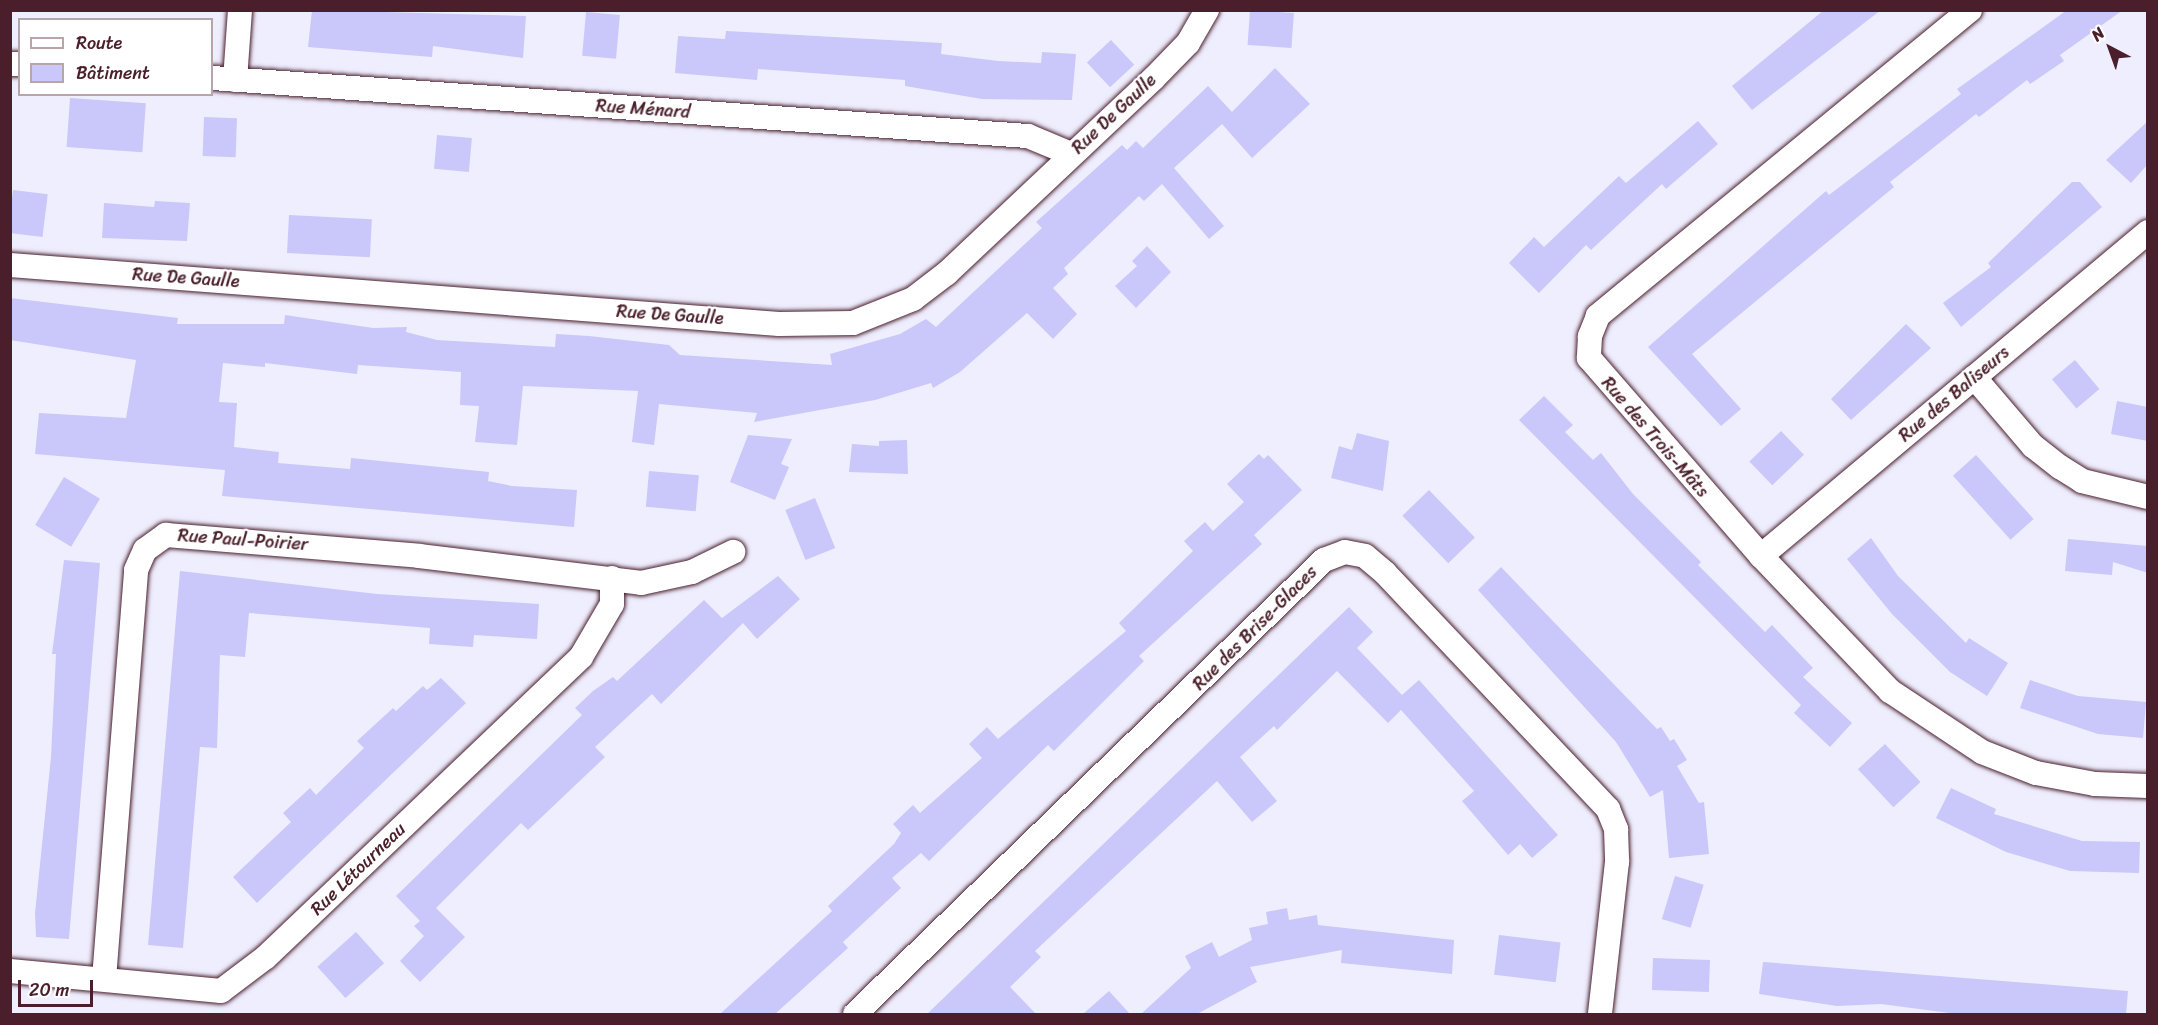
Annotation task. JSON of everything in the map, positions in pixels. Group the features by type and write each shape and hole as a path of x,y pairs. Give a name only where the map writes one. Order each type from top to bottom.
{"street":[{"path":"235,80 240,10"},
{"name":"Rue De Gaulle","path":"10,265 780,324 853,323 913,299 939,279 1188,43 1207,10"},
{"name":"Rue des Trois-Mâts","path":"1970,10 1598,316 1590,336 1589,358 1602,379 1761,556 1890,691 1982,752 2036,772 2095,784 2148,786"},
{"name":"Rue Ménard","path":"213,78 1028,136 1071,154"},
{"name":"Rue des Baliseurs","path":"1761,556 2148,232"},
{"path":"1974,376 2034,446 2060,468 2082,481 2148,497"},
{"name":"Rue Paul-Poirier","path":"104,979 136,570 145,550 166,535 194,534 612,578 663,581 733,552"},
{"name":"Rue des Brise-Glaces","path":"855,1014 1324,560 1345,552 1365,556 1385,573 1608,809 1616,829 1617,862 1600,1014"},
{"name":"Rue Létourneau","path":"10,971 104,979 198,992 221,991 240,979 581,657 612,604 612,578"}],"building":[{"path":"312,10 526,16 523,58 433,46 432,57 308,47"},
{"path":"1250,10 1294,13 1291,48 1248,45"},
{"path":"1824,10 1881,10 1752,110 1732,86"},
{"path":"2067,10 2123,10 2060,55 2064,61 2030,84 2027,80 1979,117 1976,114 1890,182 1894,187 1692,354 1741,409 1721,426 1648,347 1826,191 1829,195 1961,94 1957,89"},
{"path":"586,12 620,15 616,59 582,56"},
{"path":"726,31 942,43 941,54 998,61 1041,63 1042,52 1076,54 1072,100 982,99 905,86 905,80 758,69 757,80 675,73 678,36 725,39"},
{"path":"1111,40 1134,65 1110,87 1087,63"},
{"path":"1275,68 1310,104 1252,158 1222,124 1174,168 1224,226 1209,239 1162,184 1144,201 1139,196 1064,268 1068,274 1053,288 1077,314 1053,339 1027,313 960,372 933,388 931,383 875,400 754,422 757,413 659,404 654,445 632,442 638,391 523,386 517,445 475,442 479,406 460,405 461,372 358,365 357,374 265,363 265,367 223,363 219,402 237,403 234,447 279,452 278,463 350,469 351,458 489,472 488,481 512,486 577,490 574,527 222,496 225,470 35,454 39,413 126,418 136,360 10,340 10,298 178,318 177,324 284,324 285,315 373,328 407,327 406,332 437,340 555,347 556,334 589,336 669,345 680,355 832,365 830,354 900,334 926,319 936,327 1042,228 1036,222 1122,145 1127,150 1136,141 1143,148 1208,86 1232,112"},
{"path":"70,98 146,103 142,152 67,147"},
{"path":"204,117 237,118 236,157 203,156"},
{"path":"1698,121 1718,144 1666,189 1662,184 1591,250 1586,245 1539,293 1509,263 1534,237 1544,247 1619,176 1626,183"},
{"path":"2148,121 2148,164 2131,183 2106,160"},
{"path":"437,135 472,138 469,172 434,169"},
{"path":"2072,182 2080,182 2102,207 1961,327 1943,303 1991,267 1988,263"},
{"path":"13,190 48,194 42,237 10,233"},
{"path":"155,201 190,203 187,241 102,238 104,203 154,207"},
{"path":"289,215 372,219 370,257 287,253"},
{"path":"1147,246 1171,272 1136,308 1115,286 1137,266 1132,261"},
{"path":"1906,324 1931,348 1851,420 1831,399"},
{"path":"2075,360 2099,389 2076,408 2052,379"},
{"path":"1544,396 1573,425 1565,432 1593,460 1601,453 1633,494 1701,562 1698,565 1765,632 1772,625 1813,668 1803,677 1852,723 1830,747 1794,713 1801,705 1519,420"},
{"path":"2117,401 2148,407 2148,441 2111,434"},
{"path":"1781,431 1804,455 1772,485 1749,462"},
{"path":"1357,433 1389,441 1383,491 1331,478 1339,446 1352,450"},
{"path":"748,435 792,439 781,464 789,467 775,500 730,482"},
{"path":"907,440 908,474 849,472 852,444 879,446 879,441"},
{"path":"1259,454 1264,459 1268,455 1302,490 1254,535 1262,544 1139,656 1144,661 1054,751 1048,745 929,861 921,853 892,878 901,888 843,942 848,948 775,1014 720,1014 832,911 828,906 894,844 901,833 893,824 913,805 920,813 982,758 969,744 987,727 998,739 1126,631 1119,623 1193,551 1184,541 1205,522 1213,531 1244,502 1227,484"},
{"path":"1976,455 2034,519 2011,540 1953,476"},
{"path":"649,471 699,475 696,511 646,507"},
{"path":"64,477 100,499 71,547 35,525"},
{"path":"1429,490 1475,537 1448,563 1402,516"},
{"path":"815,498 835,548 806,560 785,510"},
{"path":"1871,538 1898,576 1966,643 1969,638 2008,663 1987,696 1950,672 1892,614 1847,559"},
{"path":"2068,539 2148,546 2148,573 2113,562 2112,575 2065,571"},
{"path":"64,560 100,563 69,939 36,937 35,913 51,757 56,654 52,654"},
{"path":"1501,567 1657,729 1661,727 1670,741 1674,739 1687,760 1677,766 1699,803 1704,802 1709,854 1669,858 1663,790 1650,797 1616,742 1478,590"},
{"path":"180,571 377,594 539,604 537,639 474,635 473,647 429,644 430,628 249,613 245,657 220,655 217,748 200,747 183,948 148,945"},
{"path":"778,576 800,599 757,639 743,623 661,704 652,694 595,747 605,757 528,830 521,823 436,908 465,937 420,982 400,961 424,936 414,926 420,921 396,896 582,715 575,708 593,691 613,677 617,681 704,600 722,618"},
{"path":"1349,607 1373,632 1357,648 1402,695 1419,680 1558,835 1532,858 1520,844 1508,855 1462,801 1474,791 1401,710 1388,723 1337,671 1277,730 1274,726 1240,757 1277,801 1252,822 1217,781 1035,951 1041,957 1010,987 1036,1014 927,1014"},
{"path":"441,678 466,703 257,903 233,877 291,822 283,813 310,788 316,795 364,748 357,741 393,708 396,711 423,686 427,690"},
{"path":"2030,680 2078,696 2146,702 2143,738 2098,734 2020,708"},
{"path":"1885,744 1920,782 1893,807 1858,769"},
{"path":"1951,788 1996,809 1994,814 2082,841 2140,842 2139,873 2070,871 2006,852 1936,818"},
{"path":"1675,876 1704,885 1691,928 1662,919"},
{"path":"1287,908 1289,920 1317,915 1318,925 1454,940 1452,974 1341,963 1342,950 1250,967 1257,982 1197,1014 1141,1014 1191,968 1185,956 1212,942 1219,957 1252,940 1249,928 1268,924 1266,912"},
{"path":"356,932 384,963 345,998 317,967"},
{"path":"1499,935 1561,943 1556,982 1494,975"},
{"path":"1653,958 1710,960 1709,992 1652,990"},
{"path":"1763,962 2128,991 2126,1014 1957,1014 1881,1004 1837,1006 1759,994"},
{"path":"1109,991 1130,1014 1083,1014"}]}
